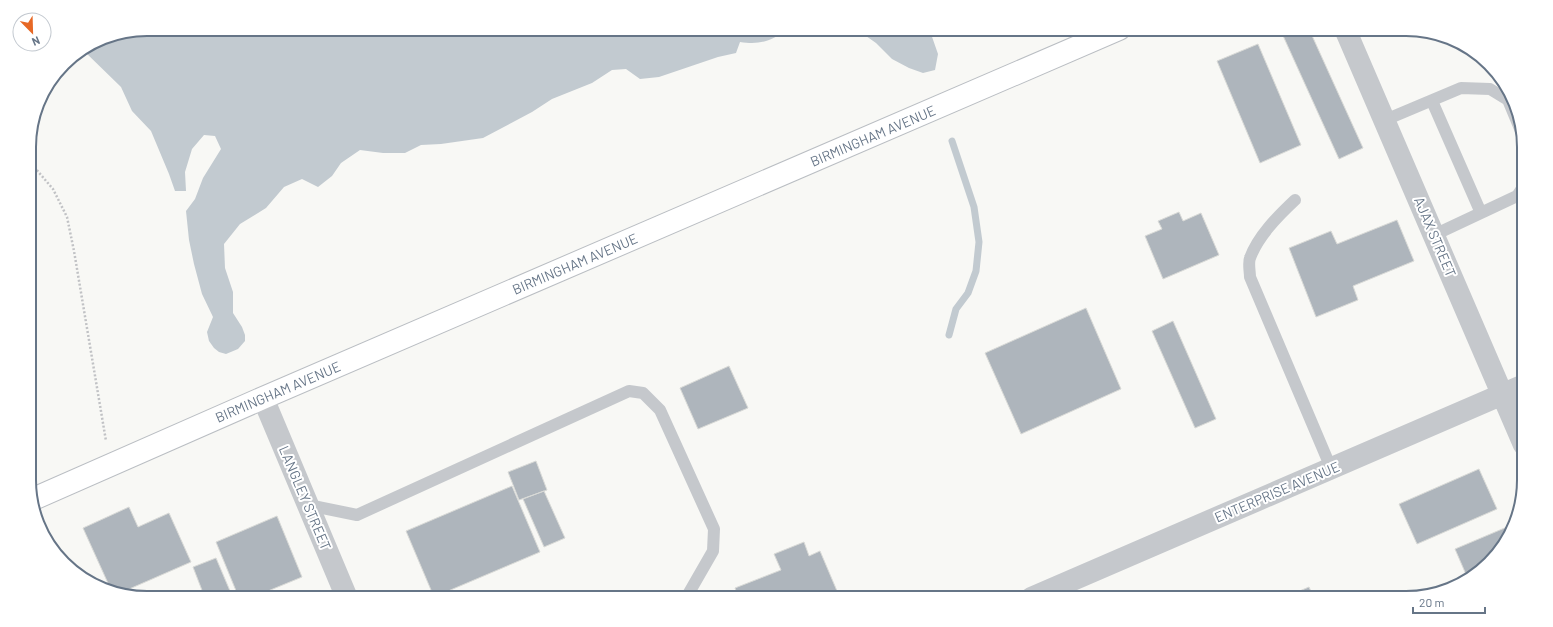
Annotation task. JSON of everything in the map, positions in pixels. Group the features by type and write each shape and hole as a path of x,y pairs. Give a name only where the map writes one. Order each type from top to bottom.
{"main road":[{"name":"BIRMINGHAM AVENUE","path":"37,497 1104,36"}],"street":[{"name":"AJAX STREET","path":"1348,36 1517,430"},
{"name":"ENTERPRISE AVENUE","path":"1047,591 1517,388"},
{"name":"LANGLEY STREET","path":"264,398 344,591"}],"lane":[{"path":"1385,120 1461,88 1490,89 1505,98"},
{"path":"1432,101 1481,213"},
{"path":"1434,235 1517,196"},
{"path":"1295,200 1260,239 1249,259 1250,277 1331,468"},
{"path":"308,505 356,515 629,391 643,393 660,410 714,529 713,551 690,591"}],"path":[{"path":"36,169 53,189 67,217 106,441"}],"shaded area":[{"path":"140,36 778,36 766,41 754,43 740,42 736,53 718,57 659,77 640,79 626,69 612,70 592,83 552,99 532,112 483,138 441,144 421,145 405,153 383,153 360,150 341,163 332,176 318,187 302,179 284,187 266,208 240,224 224,244 225,268 233,292 233,313 245,335 245,341 238,349 226,354 219,352 209,341 207,332 213,317 202,294 194,264 189,240 186,211 195,199 203,178 221,149 215,136 204,135 192,149 185,172 186,191 175,191 151,131 132,111 121,87 87,54 105,44 125,38"},
{"path":"866,36 932,36 938,54 935,70 923,73 909,68 892,59 876,43"}],"building":[{"path":"1283,36 1312,36 1363,148 1339,159"},
{"path":"1258,44 1301,145 1260,163 1217,61"},
{"path":"1179,212 1183,221 1201,213 1219,255 1163,279 1145,236 1162,229 1158,221"},
{"path":"1397,220 1414,261 1353,286 1358,300 1316,317 1289,248 1331,231 1337,244"},
{"path":"1086,308 1121,389 1021,434 985,353"},
{"path":"1173,321 1216,419 1195,428 1152,331"},
{"path":"729,366 748,408 698,429 680,388"},
{"path":"536,461 547,490 519,500 508,472"},
{"path":"1479,469 1497,509 1417,544 1399,504"},
{"path":"512,486 540,552 448,591 431,591 406,531"},
{"path":"544,491 565,538 544,547 523,499"},
{"path":"129,507 138,527 169,513 191,562 128,589 111,585 108,584 83,528"},
{"path":"277,516 302,577 268,591 236,591 216,542"},
{"path":"1507,527 1498,542 1489,553 1474,568 1466,574 1455,549"},
{"path":"804,542 809,556 820,551 837,591 736,591 735,588 781,570 774,554"},
{"path":"216,558 230,591 202,591 193,567"},
{"path":"1309,587 1311,591 1300,591"}],"waterway":[{"path":"949,335 956,309 968,293 976,271 979,242 974,207 952,141"}]}
